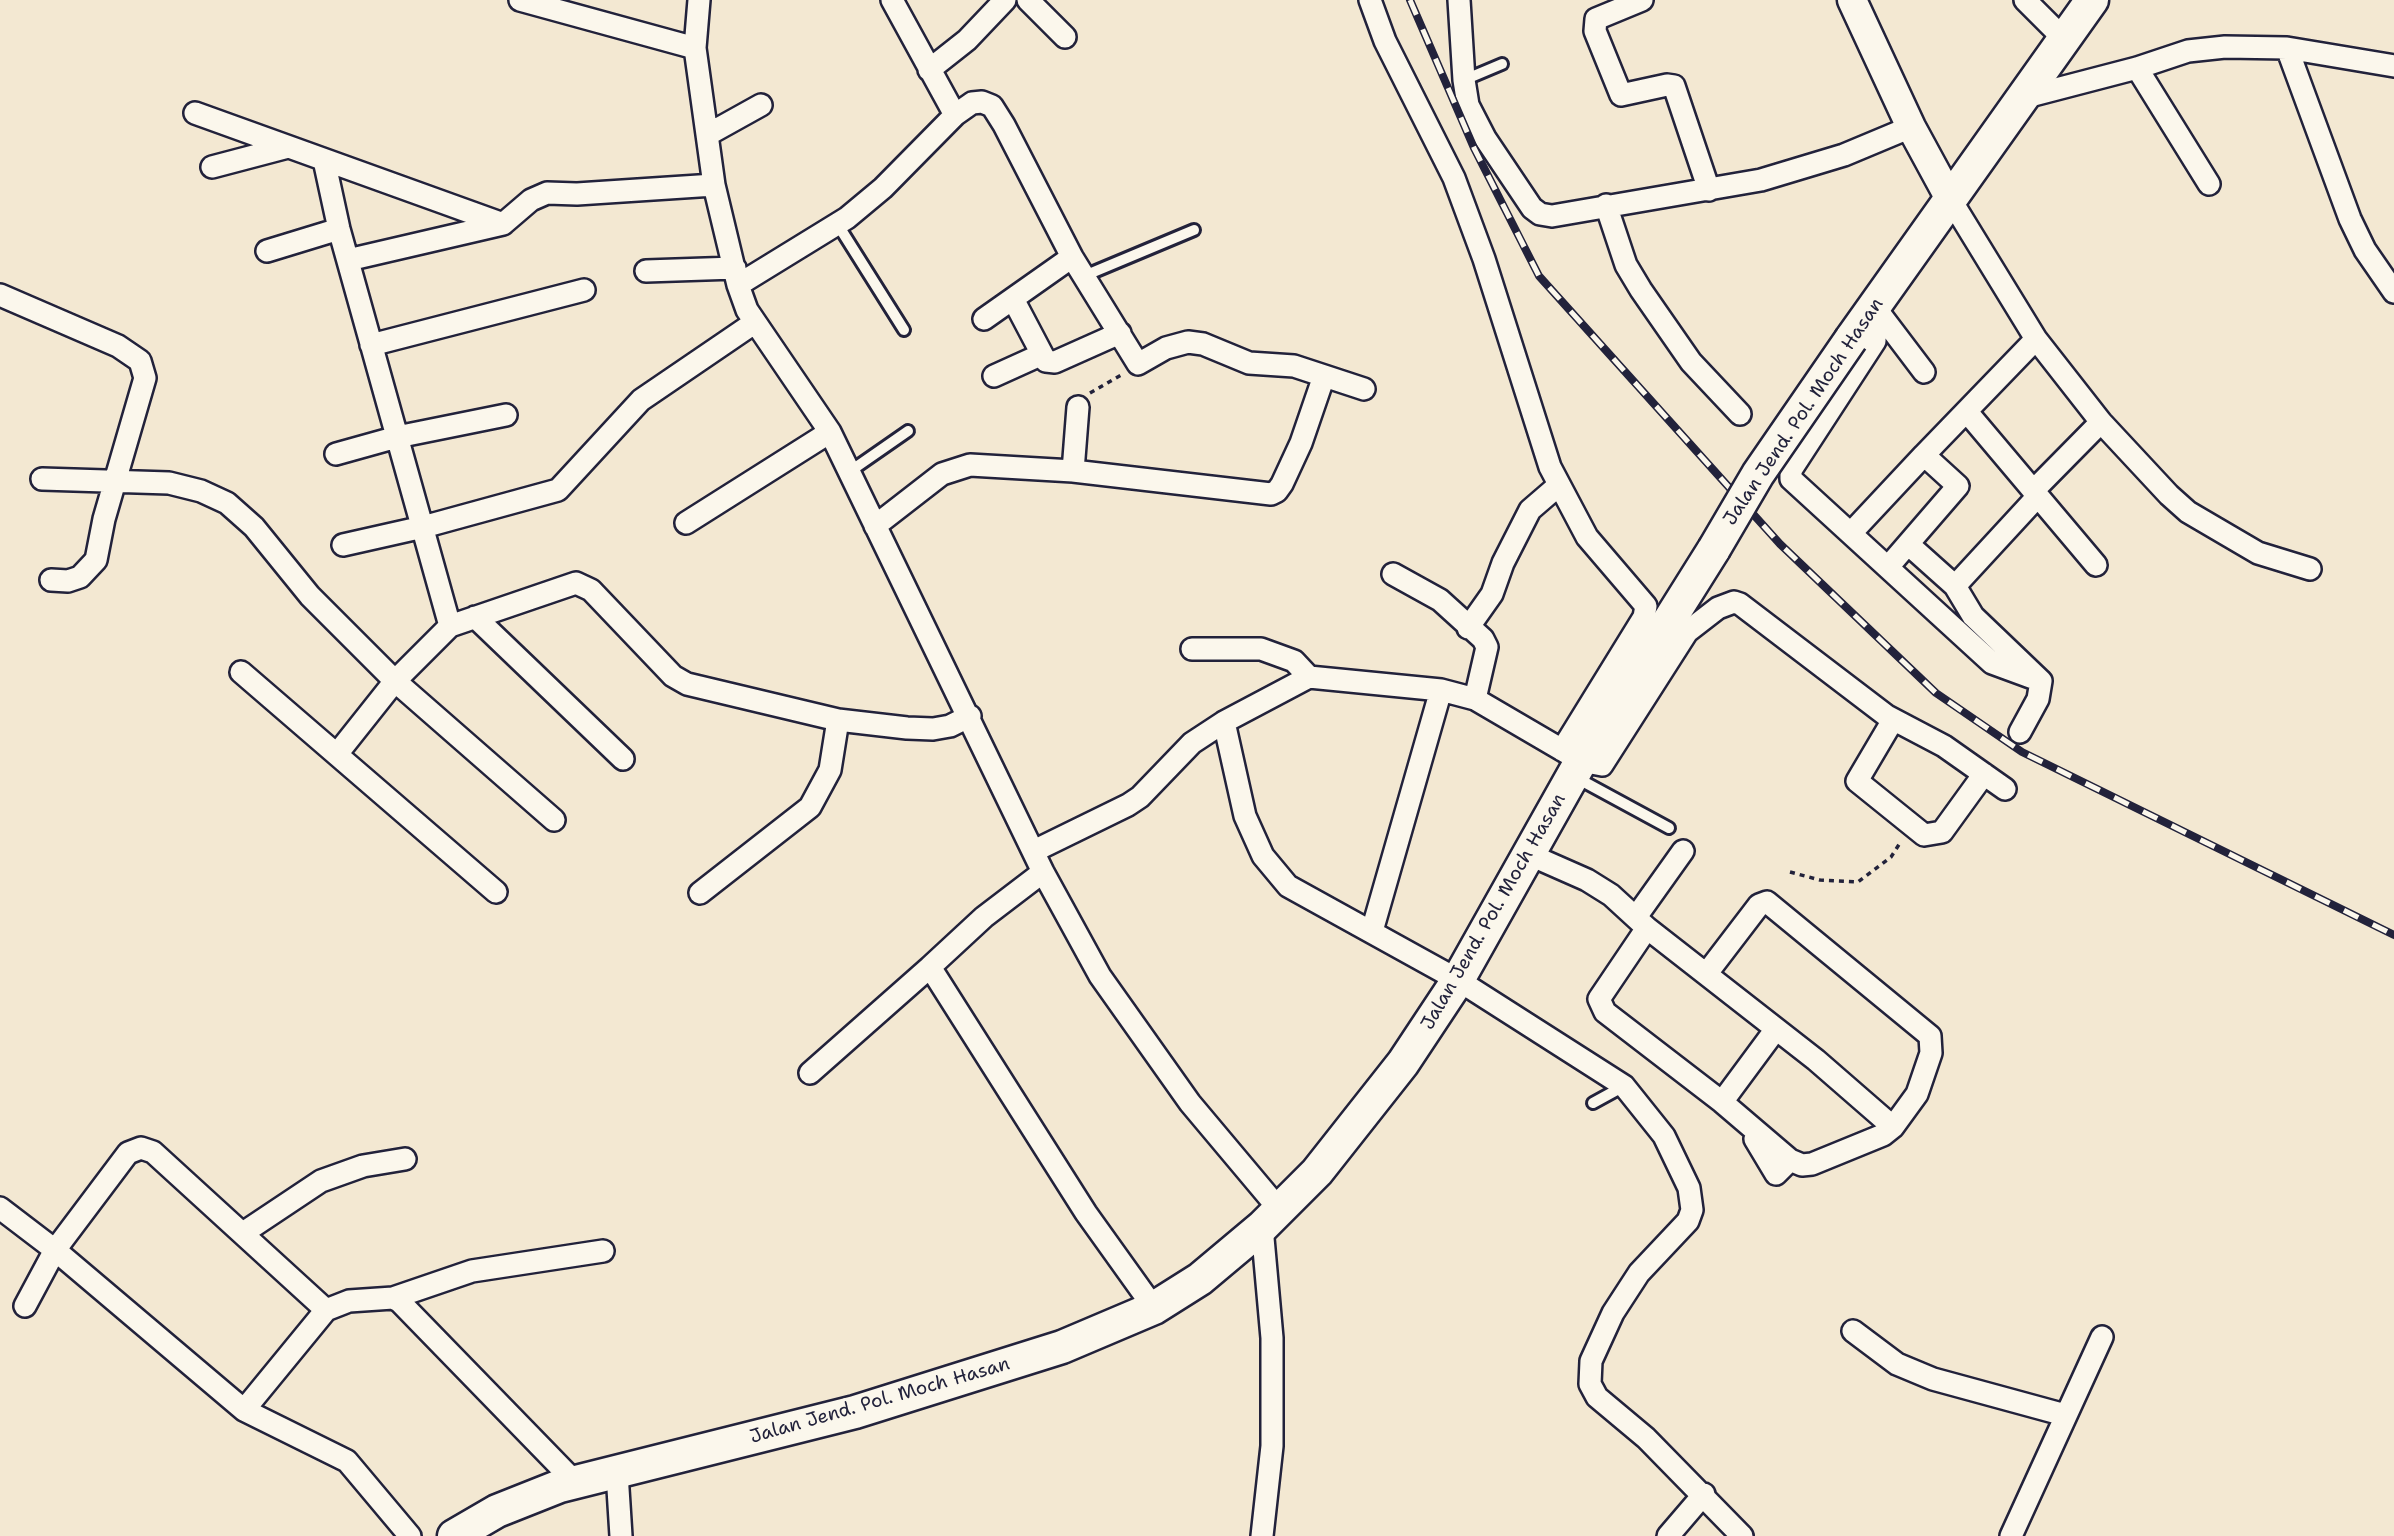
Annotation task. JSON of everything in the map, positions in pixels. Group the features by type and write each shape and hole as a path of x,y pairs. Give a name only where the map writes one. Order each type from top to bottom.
{"main road":[{"name":"Jalan Jend. Pol. Moch Hasan","path":"454,1536 533,1495 932,1391 1062,1347 1154,1308 1200,1279 1270,1218 1317,1172 1364,1116 1458,980 1528,854 1572,762 1714,549 1758,474 1865,325 1949,197 2092,0"}],"street":[{"path":"520,0 695,48"},
{"path":"699,0 695,48 714,185 736,276 754,323 830,432 970,716 1043,872 1115,1002 1190,1102 1270,1218 1272,1446 1262,1536"},
{"path":"892,0 955,115"},
{"path":"929,70 967,40 1005,0"},
{"path":"1028,0 1065,37"},
{"path":"1370,0 1385,41 1454,178 1484,259 1550,467 1587,537 1646,606 1644,617 1572,762"},
{"path":"1459,0 1464,80 1472,115 1531,208 1540,214 1552,216 1709,190 1802,170 1911,127"},
{"path":"1642,0 1596,19 1595,31 1621,96 1667,85 1674,86 1709,190"},
{"path":"1852,0 1911,127 1949,197 2036,339 2101,422 2188,512 2258,553 2310,569"},
{"path":"2025,0 2064,39"},
{"path":"2022,98 2137,68 2188,51 2225,47 2287,48 2394,66"},
{"path":"2287,48 2350,219 2365,250 2394,292"},
{"path":"2137,68 2210,184"},
{"path":"646,271 736,276 838,225 883,188 955,115 972,103 982,102 992,106 1072,257 1138,364 1166,348 1188,342 1250,363 1294,366 1364,389"},
{"path":"707,135 761,105"},
{"path":"195,113 503,224"},
{"path":"212,167 288,147"},
{"path":"324,160 339,229 450,626"},
{"path":"348,260 503,224 531,200 547,193 577,194 714,185"},
{"path":"1606,205 1623,256 1641,290 1691,362 1740,414"},
{"path":"267,251 339,229"},
{"path":"984,319 1072,257"},
{"path":"371,345 584,290"},
{"path":"0,295 118,346 139,361 145,378 96,560 90,570 68,581 51,580"},
{"path":"1013,299 1046,361 1055,362 1121,333"},
{"path":"343,545 423,527 558,490 641,400 754,323"},
{"path":"1865,325 1924,372"},
{"path":"1865,325 1875,341 1791,470 1791,479 1992,663 2041,681"},
{"path":"1851,534 2036,339"},
{"path":"993,376 1028,359 1043,356"},
{"path":"876,526 942,474 970,465 1073,471 1271,494 1277,491 1301,443 1324,376"},
{"path":"1073,471 1078,407"},
{"path":"1967,412 2096,565"},
{"path":"337,454 397,437 506,415"},
{"path":"1955,586 2101,422"},
{"path":"687,523 830,432"},
{"path":"1888,567 1908,544 1964,491 1924,455"},
{"path":"42,479 169,483 219,499 254,527 300,585 396,681 554,820"},
{"path":"1468,628 1492,594 1503,563 1530,510 1559,485"},
{"path":"1908,544 1955,586 1973,616 2041,681 2041,691 2020,732"},
{"path":"1392,574 1440,600 1483,639 1487,647 1475,699"},
{"path":"337,754 396,681 450,626 580,583 591,590 679,680 838,720 933,729 950,726 970,716"},
{"path":"1034,851 1134,801 1192,743 1224,722 1309,677 1441,690 1475,699 1572,762 1604,764 1687,632 1699,620 1726,603 1740,604 1894,720 1944,746 2005,789"},
{"path":"475,617 623,760"},
{"path":"1192,649 1261,649 1294,661 1309,677"},
{"path":"241,672 496,892"},
{"path":"1372,931 1441,690"},
{"path":"700,893 810,807 830,770 838,720"},
{"path":"1894,720 1857,781 1924,835 1941,832 1984,774"},
{"path":"1224,722 1245,816 1263,856 1288,886 1458,980 1624,1086 1664,1136 1689,1188 1692,1210 1688,1221 1639,1273 1613,1312 1591,1361 1590,1384 1597,1397 1646,1438 1704,1494 1742,1536"},
{"path":"1683,851 1600,999 1600,1006 1722,1102 1790,1160 1802,1165 1812,1164 1882,1135 1894,1127 1917,1094 1931,1053 1930,1036 1767,902 1759,905 1707,973"},
{"path":"1528,854 1587,880 1707,973 1894,1127"},
{"path":"810,1073 984,916 1043,872"},
{"path":"930,967 1086,1213 1154,1308"},
{"path":"1722,1102 1776,1029"},
{"path":"25,1306 55,1250 128,1153 141,1148 153,1152 326,1310"},
{"path":"243,1233 321,1181 363,1166 405,1159"},
{"path":"0,1208 55,1250 244,1410 347,1461 410,1536"},
{"path":"244,1410 326,1310 349,1301 393,1298 472,1271 603,1251"},
{"path":"393,1298 399,1301 575,1482"},
{"path":"1853,1331 1897,1364 1933,1379 2065,1415"},
{"path":"2011,1536 2102,1337"},
{"path":"617,1473 621,1536"},
{"path":"1668,1536 1704,1494"}],"lane":[{"path":"1464,80 1502,64"},
{"path":"838,225 904,330"},
{"path":"1084,276 1194,230"},
{"path":"849,472 908,431"},
{"path":"1572,762 1670,828"},
{"path":"1592,1103 1624,1086"}],"path":[{"path":"1078,407 1084,397 1138,364"},
{"path":"1790,873 1820,880 1858,882 1891,857 1912,825"}],"railway":[{"path":"1410,0 1474,148 1539,276 1780,544 1936,693 2022,752 2394,935"}]}
